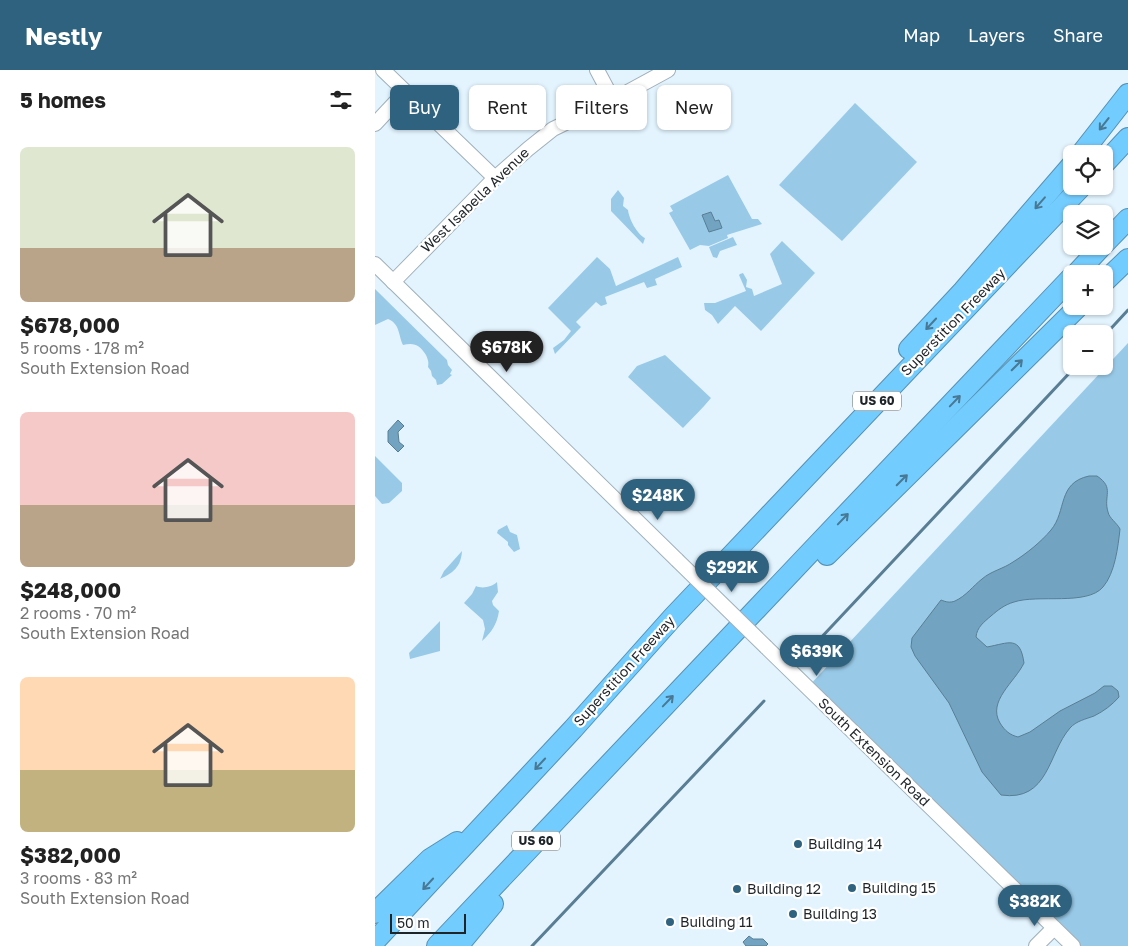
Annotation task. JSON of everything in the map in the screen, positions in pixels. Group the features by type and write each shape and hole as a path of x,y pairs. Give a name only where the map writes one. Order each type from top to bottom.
{"highway":[{"path":"1088,145 1128,94"},
{"path":"1113,154 1128,138"},
{"path":"673,616 774,492 963,290 1063,175"},
{"name":"Superstition Freeway","path":"375,941 573,728 673,616 1073,195"},
{"path":"1113,235 1128,219"},
{"path":"1084,265 1094,255"},
{"path":"1113,273 1128,259"},
{"name":"US 60","path":"437,946 634,736 713,656 1063,286"},
{"path":"713,656 818,564 1070,315"},
{"path":"459,946 634,736"},
{"path":"375,913 430,859 485,822"}],"street":[{"path":"383,70 398,85"},
{"path":"597,70 605,85"},
{"name":"West Isabella Avenue","path":"640,85 668,70"},
{"path":"375,124 390,108"},
{"name":"West Isabella Avenue","path":"393,282 495,178 556,128"},
{"path":"445,130 495,178"},
{"name":"South Extension Road","path":"375,264 1073,946"},
{"path":"1036,946 1054,928"}],"shaded area":[{"path":"855,103 917,162 842,241 779,185"},
{"path":"728,175 752,219 758,219 762,224 727,235 728,238 709,246 700,245 690,250 669,213 673,211 670,206"},
{"path":"618,190 624,198 623,206 628,210 634,226 645,238 643,244 611,211 611,199"},
{"path":"711,212 715,221 719,220 722,228 709,232 702,215"},
{"path":"733,237 737,245 720,251 717,258 713,257 709,247"},
{"path":"782,241 815,273 761,331 735,306 718,324 712,315 705,310 704,303 715,303 746,291 740,274 743,273 747,280 746,287 752,289 754,296 782,284 770,254"},
{"path":"597,257 610,269 616,286 678,257 682,267 655,279 657,285 647,288 644,282 605,297 607,304 601,306 596,302 576,322 581,327 555,354 553,348 564,340 571,331 548,308"},
{"path":"375,289 447,360 452,370 450,374 452,375 442,384 437,385 428,367 426,355 421,349 414,344 403,345 397,327 392,321 388,319 375,325"},
{"path":"1128,343 1128,946 1073,946 807,688 1098,375 1113,375 1113,359"},
{"path":"665,355 711,398 683,428 628,377 637,366"},
{"path":"398,420 404,426 398,432 399,442 404,446 398,452 388,442 388,431"},
{"path":"375,456 402,483 402,491 389,503 382,504 375,496"},
{"path":"1089,476 1097,476 1106,484 1109,514 1120,529 1115,559 1110,575 1103,587 1096,593 1086,596 1024,600 1010,603 983,623 976,637 987,647 1012,643 1020,648 1024,663 1004,692 997,707 1000,723 1013,735 1018,737 1030,732 1060,711 1095,693 1104,686 1112,686 1118,691 1119,697 1101,712 1078,722 1070,728 1045,774 1029,791 1017,795 1001,795 982,772 949,703 915,656 911,647 912,638 941,600 950,602 959,599 986,576 1009,564 1038,543 1056,523 1067,491 1079,480"},
{"path":"507,525 510,532 517,535 520,549 514,552 508,545 508,542 497,533 498,530"},
{"path":"462,551 460,561 455,569 440,579 444,571"},
{"path":"497,582 498,592 492,601 499,611 497,620 489,634 482,641 485,629 483,620 464,603 476,586 487,587"},
{"path":"440,621 440,651 410,659 409,653"},
{"path":"749,936 753,939 763,939 768,944 766,946 746,946 743,942"}],"waterway":[{"path":"1113,326 1128,310"},
{"path":"817,642 1068,375"},
{"path":"532,946 764,701"}],"place":[{"name":"Building 14","path":"798,844"},
{"name":"Building 15","path":"852,888"},
{"name":"Building 12","path":"737,889"},
{"name":"Building 13","path":"793,914"},
{"name":"Building 11","path":"670,922"}]}
